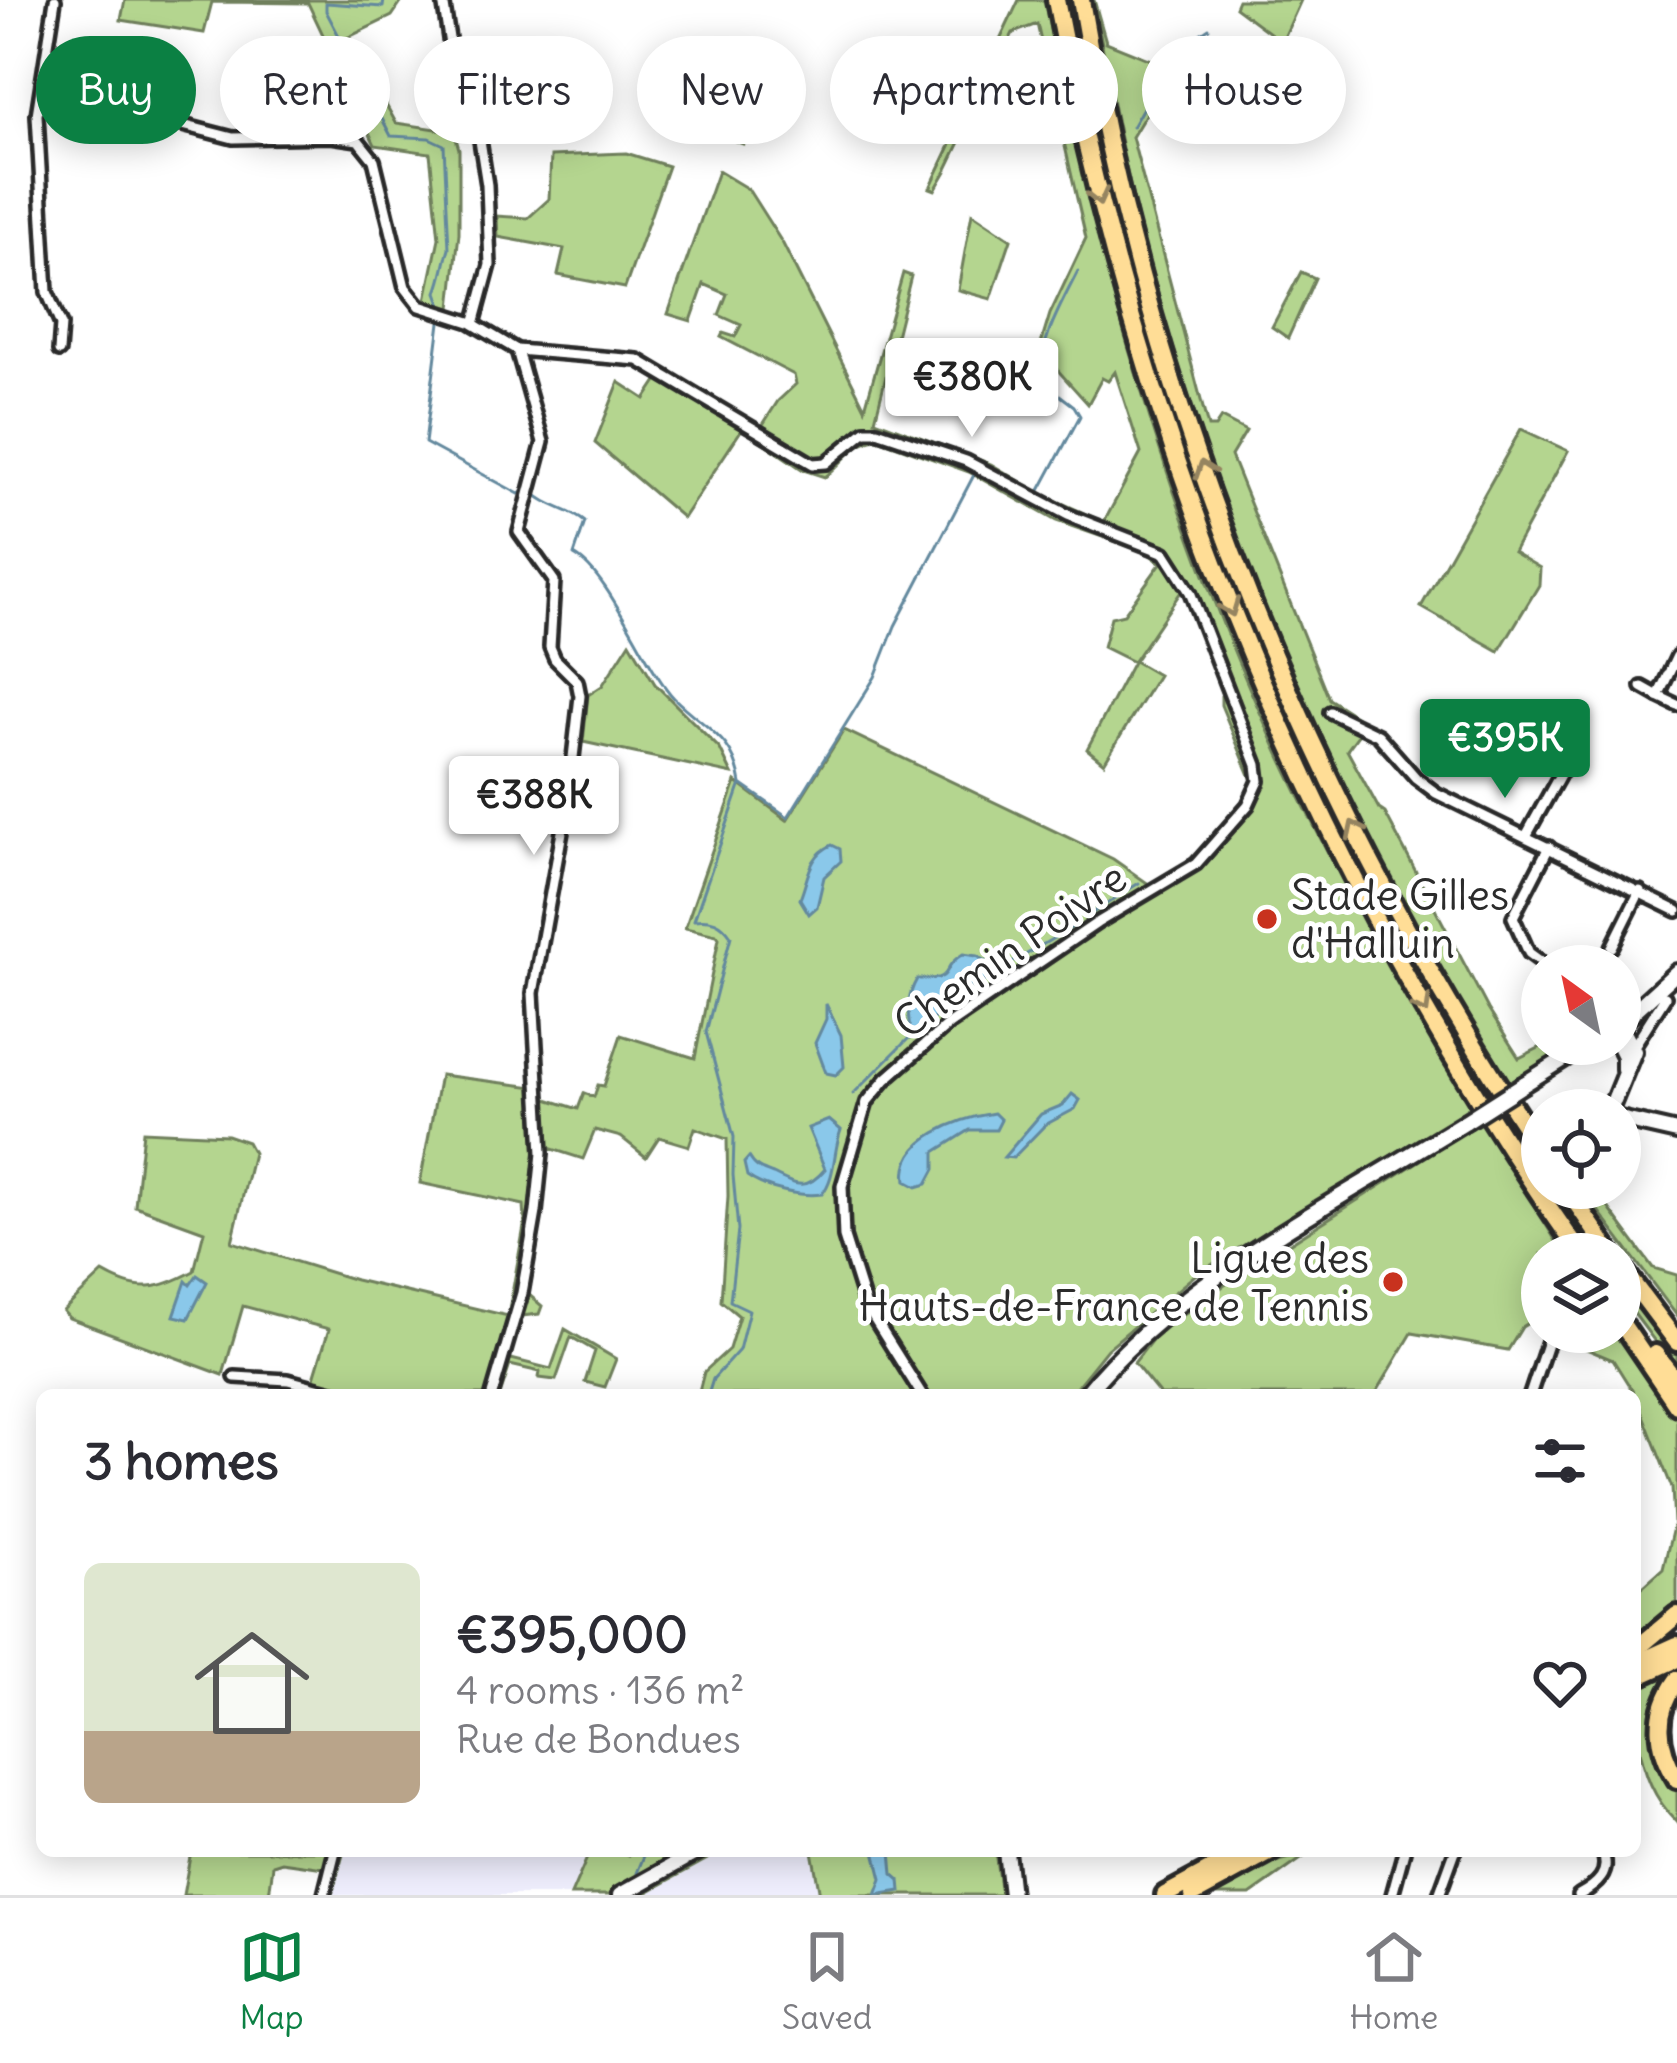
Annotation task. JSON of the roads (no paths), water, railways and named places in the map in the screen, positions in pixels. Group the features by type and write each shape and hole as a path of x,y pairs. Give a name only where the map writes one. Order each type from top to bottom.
{"highway":[{"path":"1056,0 1079,118 1130,317 1180,475 1233,616 1351,875 1437,1032 1564,1233"},
{"path":"1081,0 1112,154 1154,312 1202,464 1254,604 1382,882 1475,1048 1521,1119"},
{"path":"1641,1288 1677,1327"},
{"path":"1641,1294 1677,1342"},
{"path":"1641,1335 1677,1382"},
{"path":"1641,1352 1677,1405"},
{"path":"1641,1645 1677,1615"},
{"path":"1641,1661 1677,1645"},
{"path":"1641,1675 1677,1659"},
{"path":"1677,1680 1666,1699 1660,1727 1664,1756 1677,1778"},
{"path":"1165,1895 1235,1857"},
{"path":"1192,1895 1263,1857"}],"main road":[{"path":"1641,1005 1677,972"},
{"path":"1091,1389 1138,1339 1206,1285 1554,1065"},
{"path":"1641,1124 1677,1132"},
{"path":"620,1895 688,1857"},
{"path":"1007,1857 1011,1895"}],"street":[{"path":"50,36 55,0"},
{"path":"443,0 453,64 479,134 487,185 490,265 474,324"},
{"path":"196,128 233,138 358,140 374,160 409,296 429,311 474,324 517,350 543,442 519,532 552,576 550,647 555,659 577,680 580,696 569,793 534,986 542,1159 536,1212 522,1293 494,1389"},
{"path":"39,144 47,292 61,325 58,351"},
{"name":"Chemin Poivre","path":"517,350 638,360 813,464 829,461 862,432 877,431 966,461 1068,515 1161,550 1190,592 1257,765 1259,781 1248,805 1189,870 1097,922 956,1020 886,1079 867,1102 841,1192 844,1238 866,1304 918,1389"},
{"path":"1658,696 1677,656"},
{"path":"1642,687 1677,705"},
{"path":"1330,712 1378,734 1416,778 1436,793 1677,910"},
{"path":"1526,836 1562,771 1566,744 1581,719"},
{"path":"1525,945 1513,917 1549,847"},
{"path":"1618,942 1640,890"},
{"path":"1641,1027 1665,997"},
{"path":"1532,1389 1544,1353"},
{"path":"235,1376 287,1380 321,1389"},
{"path":"324,1895 334,1857"},
{"path":"1392,1895 1402,1857"},
{"path":"1439,1895 1452,1857"},
{"path":"1579,1895 1598,1883 1605,1871 1603,1857"}],"water":[{"path":"832,845 840,849 841,861 824,877 817,907 809,914 800,899 808,875 818,855"},
{"path":"963,954 977,956 1000,970 977,987 950,991 940,1013 911,1038 909,1001 917,979 943,976"},
{"path":"826,1004 841,1035 844,1067 836,1075 826,1073 815,1043 826,1019"},
{"path":"1072,1094 1080,1100 1075,1109 1045,1125 1013,1158 1004,1157 1041,1114 1063,1105"},
{"path":"994,1113 1001,1120 996,1130 970,1130 935,1152 935,1169 927,1184 917,1187 906,1181 906,1166 922,1142 950,1125"},
{"path":"829,1120 841,1130 830,1180 822,1194 783,1191 747,1176 744,1163 749,1157 759,1168 788,1181 812,1181 825,1169 808,1128"},
{"path":"197,1275 207,1282 188,1319 174,1316 186,1281 190,1285"},
{"path":"876,1857 892,1857 901,1891 876,1895 882,1879"}],"waterway":[{"path":"384,0 383,7 326,3 326,11 391,136 429,138 444,145 449,248 437,292 442,306"},
{"path":"1132,127 1174,60 1209,28"},
{"path":"1038,494 1080,416 1040,380 1047,338 1078,271"},
{"path":"440,322 425,443 519,494 527,489"},
{"path":"742,785 788,817 875,677 895,626 975,473"},
{"path":"535,494 585,522 574,555 601,581 675,699 725,744 741,784 694,920 715,922 731,936 706,1032 734,1137 738,1230 730,1301 749,1310 739,1350 710,1389"},
{"path":"1086,917 1139,883"},
{"path":"1000,970 1074,926"},
{"path":"853,1094 910,1037"},
{"path":"637,1873 644,1857"}],"place":[{"name":"Stade Gilles d'Halluin","path":"1267,919"},
{"name":"Ligue des Hauts-de-France de Tennis","path":"1393,1282"}]}
